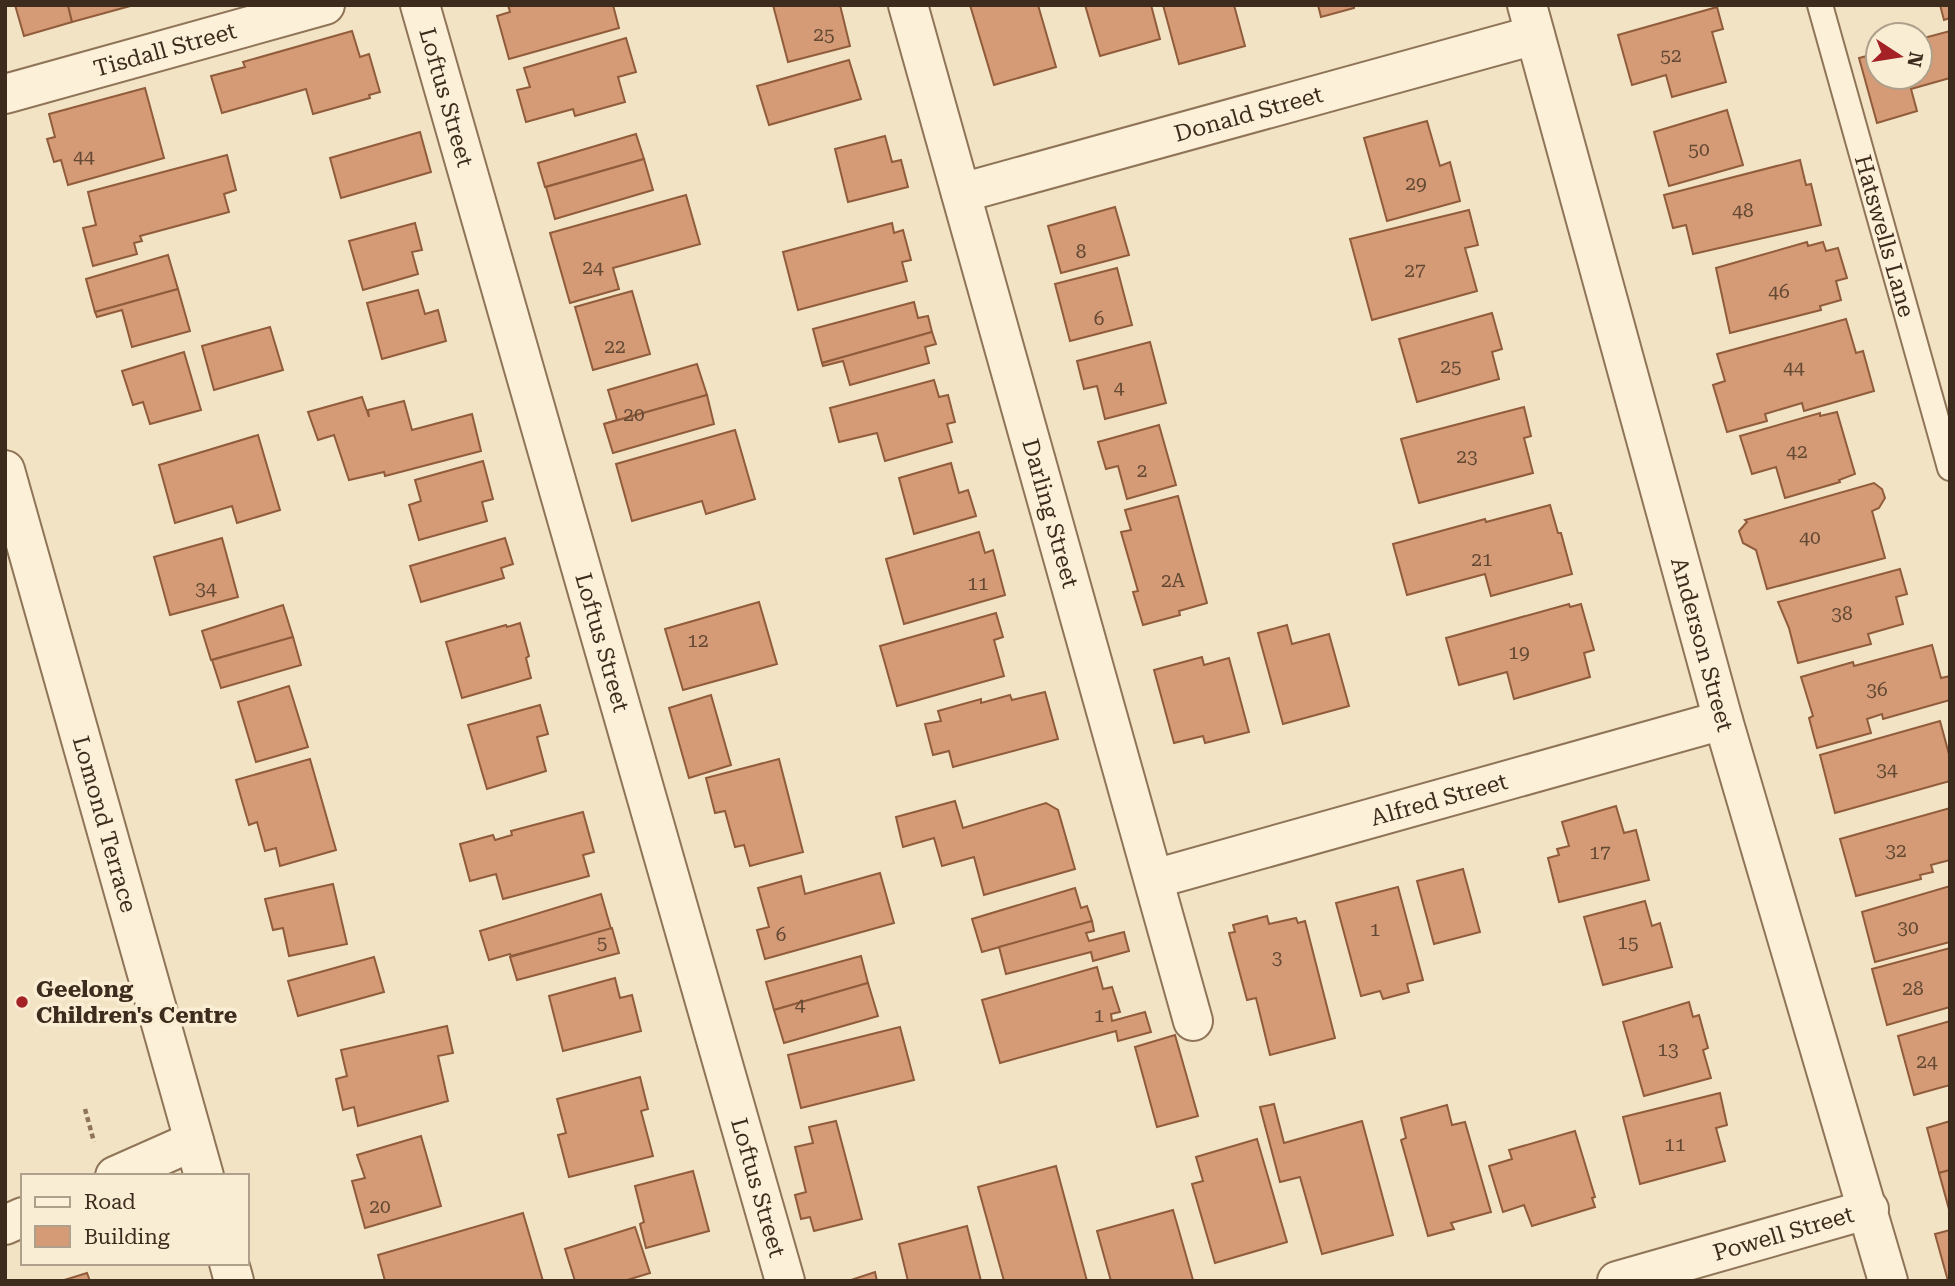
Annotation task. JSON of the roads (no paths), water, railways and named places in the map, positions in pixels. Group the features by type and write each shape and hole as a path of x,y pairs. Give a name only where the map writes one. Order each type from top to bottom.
{"street":[{"name":"Tisdall Street","path":"5,94 325,5"},
{"name":"Loftus Street","path":"420,5 785,1281"},
{"name":"Darling Street","path":"908,5 1193,1021"},
{"name":"Donald Street","path":"961,193 1531,20"},
{"name":"Anderson Street","path":"1531,20 1723,720 1888,1281"},
{"name":"Lomond Terrace","path":"5,470 199,1158"},
{"name":"Alfred Street","path":"1154,879 1723,720"},
{"path":"124,1174 199,1158"},
{"name":"Powell Street","path":"1617,1281 1869,1209"},
{"path":"5,1225 21,1218"}],"lane":[{"name":"Hatswells Lane","path":"1820,5 1950,468"}],"place":[{"name":"Geelong Children's Centre","path":"22,1002"}]}
